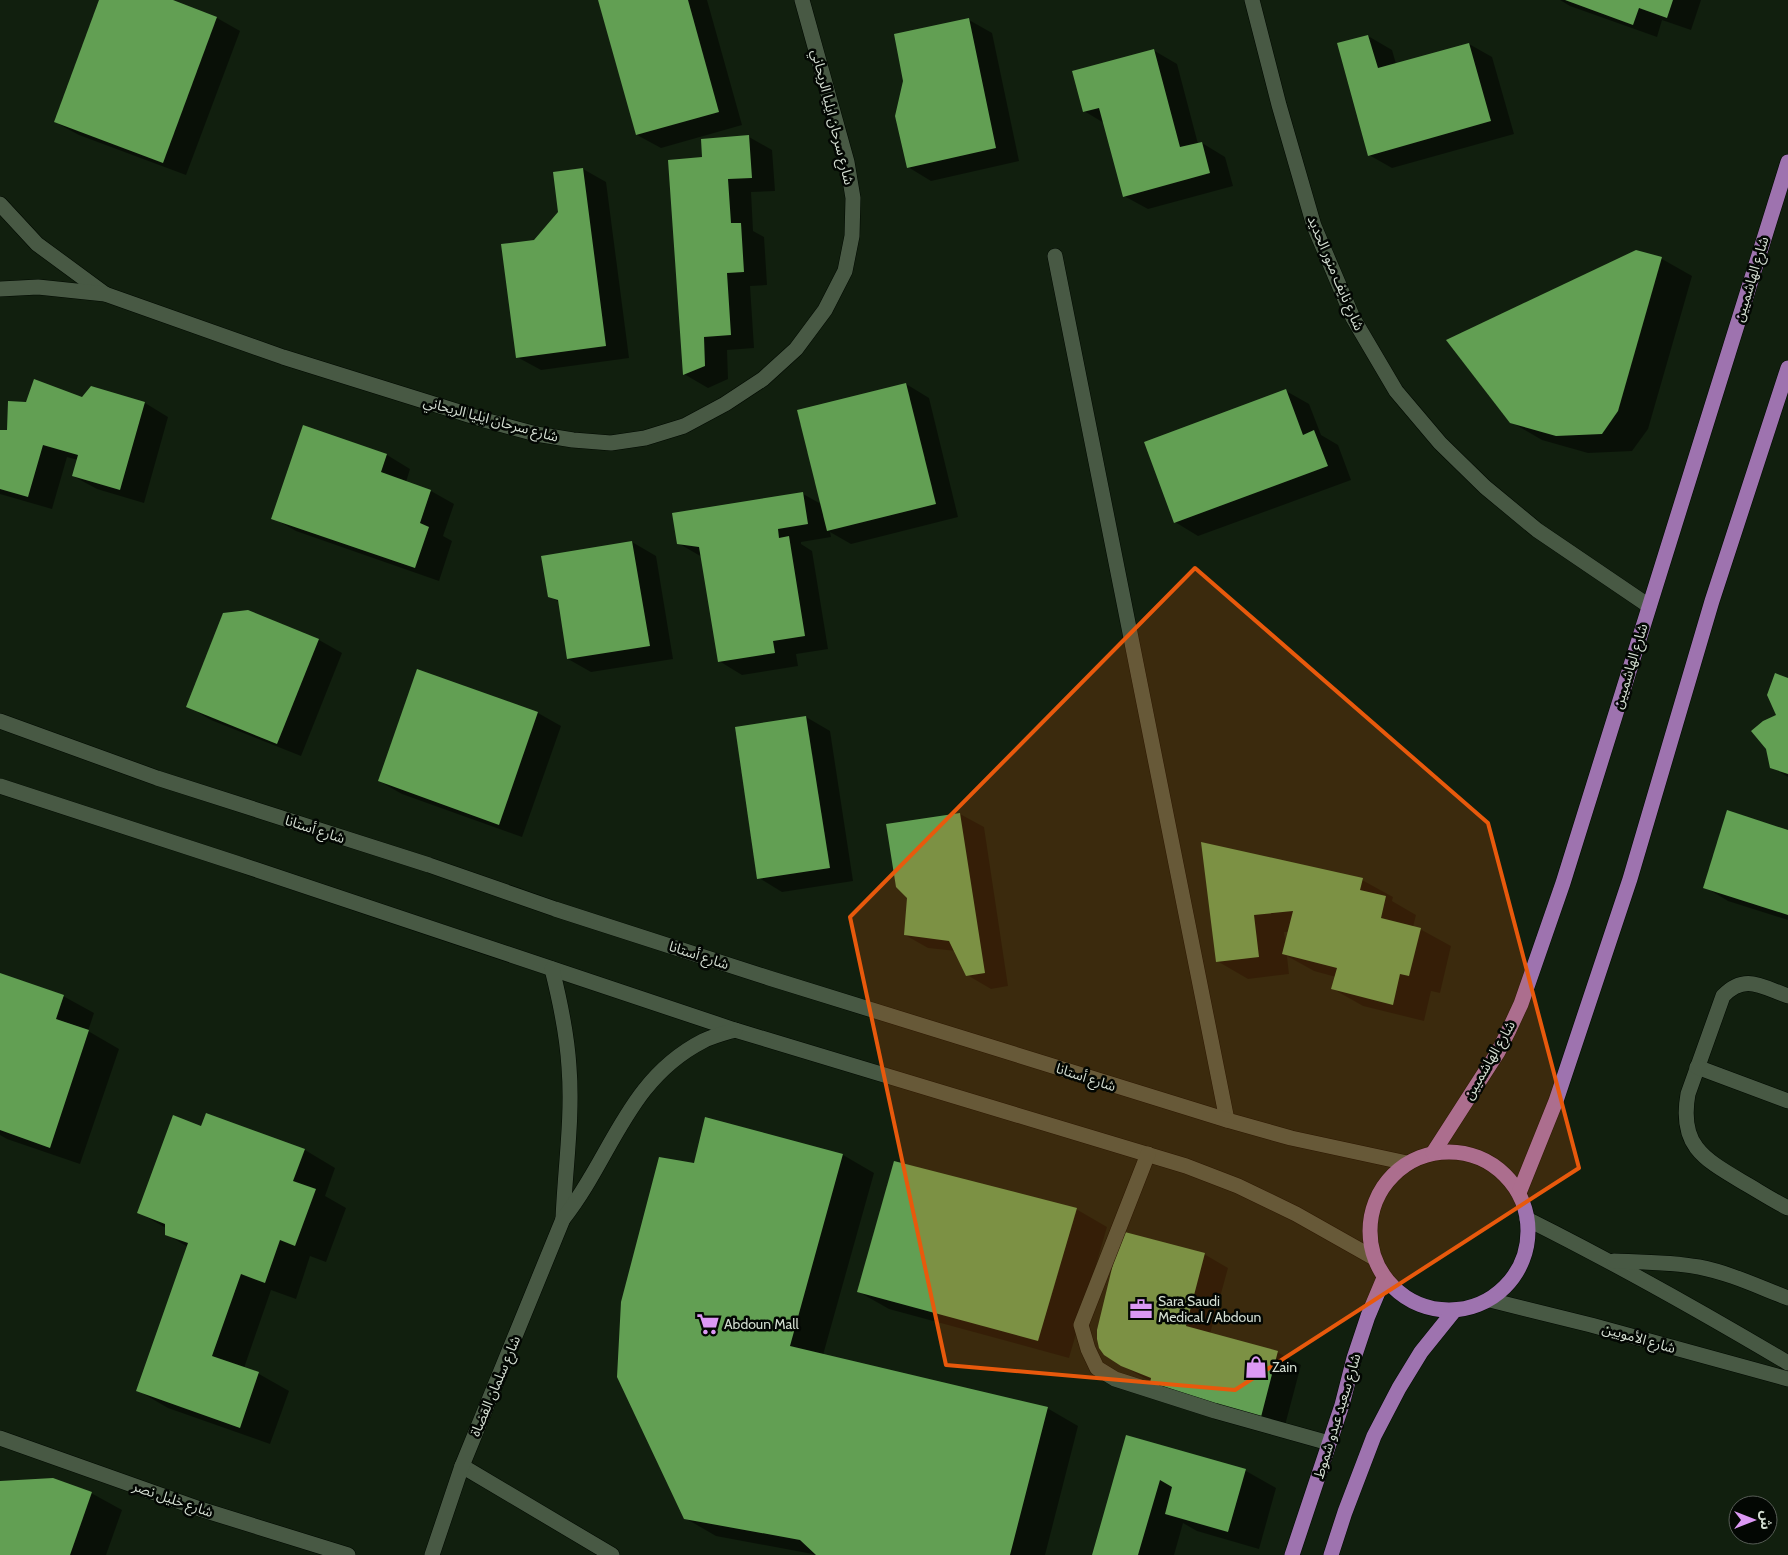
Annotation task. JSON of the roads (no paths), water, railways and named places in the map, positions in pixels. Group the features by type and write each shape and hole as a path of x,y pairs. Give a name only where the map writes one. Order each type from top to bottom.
{"main road":[{"name":"شارع الهاشميين","path":"1433,1153 1498,1052 1520,1004 1563,883 1788,162"},
{"path":"1519,1193 1556,1101 1627,888 1712,601 1788,368"},
{"path":"1458,1152 1483,1159 1503,1173 1519,1193 1527,1219 1527,1243 1520,1265 1508,1285 1490,1300 1473,1308 1454,1311 1434,1310 1415,1304 1399,1293 1384,1278 1374,1258 1369,1232 1373,1205 1386,1181 1407,1163 1433,1153 1458,1152"},
{"name":"شارع سعيد عبدو شموط","path":"1292,1555 1368,1316 1384,1278"},
{"path":"1331,1555 1374,1436 1399,1388 1422,1352 1454,1311"}],"street":[{"name":"شارع سرحان ايليا الريحاني","path":"0,289 38,288 105,294 283,357 488,421 536,434 573,440 611,443 646,438 684,426 725,404 763,379 796,349 825,310 845,271 852,236 853,198 847,162 802,0"},
{"name":"شارع نايف منور الحديد","path":"1252,0 1278,105 1314,226 1353,318 1396,391 1440,443 1485,487 1537,530 1649,606"},
{"name":"شارع سرحان ايليا الريحاني","path":"0,204 36,244 105,294"},
{"path":"1054,256 1226,1120"},
{"name":"شارع أستانا","path":"0,721 157,778 429,865 769,978 1156,1100 1291,1138 1407,1163"},
{"path":"0,786 735,1030 1186,1166 1238,1186 1296,1214 1374,1258"},
{"name":"شارع سلمان القضاة","path":"432,1555 462,1466 563,1219 570,1107 569,1067 560,1002 552,969"},
{"path":"1788,996 1754,984 1742,983 1731,988 1723,996 1688,1094 1686,1108 1686,1122 1696,1148 1717,1167 1788,1208"},
{"name":"شارع سلمان القضاة","path":"563,1219 576,1204 633,1103 651,1080 670,1062 704,1040 735,1030"},
{"path":"1698,1067 1788,1101"},
{"path":"1148,1154 1081,1325 1088,1349 1097,1368 1114,1379 1215,1411 1329,1443"},
{"path":"1527,1219 1610,1260 1788,1363"},
{"path":"1610,1260 1700,1267 1748,1282 1788,1298"},
{"name":"شارع الأمويين","path":"1490,1300 1591,1325 1788,1379"},
{"name":"شارع خليل نصر","path":"0,1438 200,1508 348,1555"},
{"path":"462,1466 612,1555"}],"place":[{"name":"Sara Saudi Medical / Abdoun","path":"1141,1309"},
{"name":"Abdoun Mall","path":"708,1324"},
{"name":"Zain","path":"1256,1367"}]}
